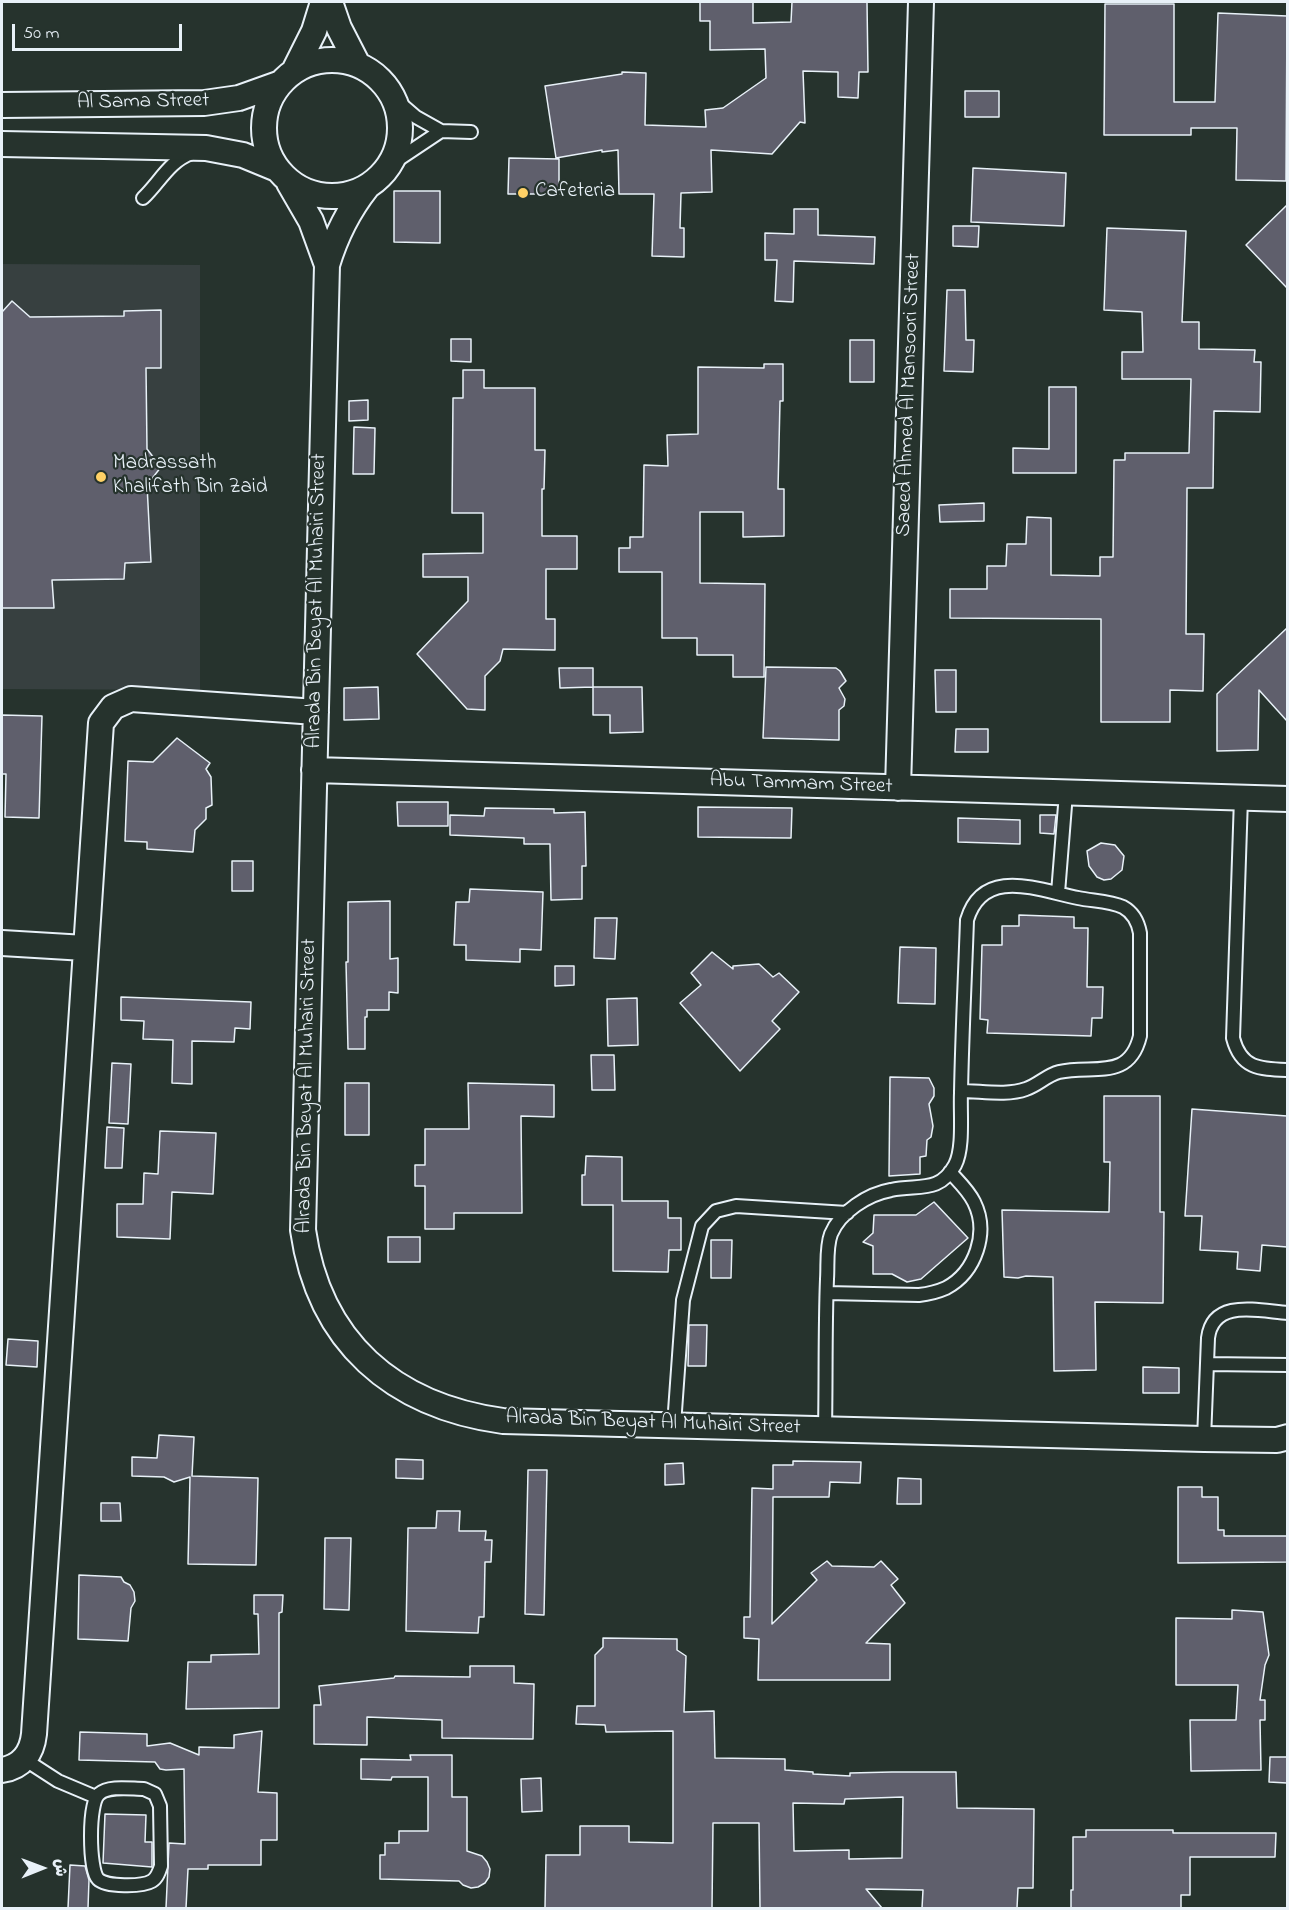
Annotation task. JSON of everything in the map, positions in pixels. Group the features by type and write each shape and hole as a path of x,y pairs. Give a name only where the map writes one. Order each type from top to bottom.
{"street":[{"path":"287,77 309,64 325,60 342,60 372,73 385,85 394,98 399,114 400,131 397,148 390,165 367,187 352,194 335,197 319,196 303,190 283,175 269,156 265,141 264,125 269,102 314,32 323,2"},
{"path":"330,2 339,28 358,65"},
{"name":"Saeed Ahmed Al Mansoori Street","path":"898,788 921,2"},
{"name":"Al Sama Street","path":"2,105 204,103 239,98 287,77"},
{"name":"Al Sama Street","path":"2,144 206,148 243,155 283,175"},
{"name":"Alrada Bin Beyat Al Muhairi Street","path":"283,175 311,221 327,264"},
{"name":"Alrada Bin Beyat Al Muhairi Street","path":"367,187 353,204 342,223 327,264 303,1230 307,1257 315,1283 326,1308 352,1345 378,1371 424,1401 476,1418 503,1421 1284,1440"},
{"path":"2,1770 17,1765 24,1759 29,1752 34,1734 101,723 113,707 130,699 316,712"},
{"name":"Abu Tammam Street","path":"314,770 1287,799"},
{"path":"2,943 85,948"}],"lane":[{"path":"394,98 416,117 441,131 471,132"},
{"path":"390,165 441,131"},
{"path":"143,198 176,161 183,156 206,148"},
{"path":"1058,893 1065,793"},
{"path":"1241,798 1233,1038 1239,1053 1250,1065 1265,1070 1287,1070"},
{"path":"825,1429 830,1236 847,1213 878,1193 936,1184 950,1173 957,1162 967,920 975,901 983,893 1001,886 1036,888 1123,907 1134,916 1140,933 1140,1036 1130,1058 1114,1067 1057,1072 1015,1092 961,1091"},
{"path":"827,1293 919,1295 940,1290 958,1280 975,1257 981,1230 975,1203 968,1191 950,1173"},
{"path":"674,1425 683,1300 702,1226 717,1210 736,1206 847,1213"},
{"path":"1204,1439 1209,1330 1212,1323 1223,1313 1238,1310 1287,1313"},
{"path":"1207,1365 1287,1365"},
{"path":"24,1759 58,1781 96,1797"},
{"path":"144,1789 159,1799 161,1866 155,1878 145,1885 109,1885 97,1878 92,1867 92,1810 96,1797 106,1790 144,1789"}],"shaded area":[{"name":"Madrassath Khalifath Bin Zaid","path":"2,264 200,265 200,690 2,689"}],"building":[{"path":"700,2 753,2 753,23 791,22 792,2 867,2 868,72 859,72 858,98 838,97 838,72 803,71 805,123 800,122 772,154 711,150 712,192 681,193 680,228 684,228 684,257 652,256 654,194 619,194 618,150 602,152 602,150 556,158 545,86 622,74 622,72 646,73 645,125 706,127 705,110 723,108 766,78 765,49 710,50 710,21 700,21"},
{"path":"1105,4 1174,4 1174,102 1215,102 1218,13 1287,16 1286,181 1236,180 1237,128 1191,128 1191,135 1104,135"},
{"path":"965,91 999,91 999,117 965,117"},
{"path":"509,158 559,159 559,194 508,194"},
{"path":"973,168 1066,173 1064,226 971,222"},
{"path":"394,191 440,191 440,243 394,242"},
{"path":"1287,205 1287,288 1246,245"},
{"path":"794,209 818,209 818,235 875,237 874,264 794,261 793,302 775,301 777,260 765,260 765,233 794,234"},
{"path":"953,226 979,226 978,247 953,246"},
{"path":"1107,228 1186,231 1182,322 1199,322 1199,349 1255,350 1254,362 1261,362 1260,412 1214,411 1213,488 1187,488 1186,634 1204,634 1203,691 1170,690 1170,722 1101,722 1101,619 950,618 950,589 987,589 987,566 1006,566 1007,544 1026,544 1027,517 1051,518 1051,575 1100,576 1100,557 1113,557 1114,460 1125,460 1125,453 1189,453 1191,379 1122,379 1122,352 1143,352 1142,312 1104,310"},
{"path":"947,290 965,290 966,340 974,340 973,372 944,371"},
{"path":"12,301 30,317 124,316 124,311 161,310 161,368 146,368 147,449 161,467 147,485 151,562 125,563 124,579 52,580 54,608 2,608 2,312"},
{"path":"451,339 471,339 471,362 451,361"},
{"path":"850,340 874,340 874,382 850,382"},
{"path":"764,364 783,364 778,489 784,489 784,536 743,537 743,512 700,512 700,583 765,584 764,677 733,677 733,655 697,655 697,638 662,638 662,572 619,572 619,548 630,548 630,537 643,537 644,465 668,466 667,435 698,434 698,367 764,368"},
{"path":"463,370 484,370 484,388 535,388 535,450 545,450 542,536 577,536 577,569 546,569 546,619 555,619 555,650 503,649 500,661 485,676 485,710 467,709 417,654 468,601 468,577 423,577 423,554 483,553 483,513 452,513 453,398 463,398"},
{"path":"1049,387 1076,387 1076,473 1013,473 1013,448 1049,449"},
{"path":"368,400 368,420 349,421 349,401"},
{"path":"354,427 375,428 374,474 353,474"},
{"path":"984,503 984,521 940,522 939,505"},
{"path":"1287,628 1287,721 1259,690 1258,750 1217,751 1217,694"},
{"path":"766,667 836,668 840,671 846,681 839,688 845,699 844,706 839,710 839,740 763,738"},
{"path":"559,668 593,668 593,687 560,688"},
{"path":"935,670 956,670 956,712 936,712"},
{"path":"378,687 379,719 344,720 344,688"},
{"path":"593,687 642,687 643,732 610,733 610,715 593,715"},
{"path":"2,715 42,716 39,818 5,817 6,774 2,774"},
{"path":"956,729 988,729 988,752 955,752"},
{"path":"177,738 210,763 206,769 211,777 212,805 206,808 206,819 195,830 193,852 147,849 147,842 125,841 128,761 153,762"},
{"path":"397,802 448,802 448,826 398,826"},
{"path":"698,807 792,808 791,838 698,837"},
{"path":"485,808 554,809 554,813 585,812 586,866 582,866 582,899 551,900 550,844 524,844 524,838 450,835 450,815 484,816"},
{"path":"1040,815 1056,815 1054,834 1040,833"},
{"path":"958,818 1020,820 1020,844 958,842"},
{"path":"1101,843 1115,845 1124,856 1122,870 1111,879 1104,880 1097,877 1089,866 1087,851"},
{"path":"232,861 253,861 253,891 232,891"},
{"path":"470,889 543,892 541,950 520,949 520,962 466,960 466,945 454,945 456,902 469,902"},
{"path":"390,901 390,959 398,958 398,993 389,992 389,1010 367,1010 365,1049 348,1049 346,962 348,962 348,902"},
{"path":"1019,915 1074,917 1074,928 1088,928 1087,987 1103,987 1102,1018 1092,1018 1091,1036 987,1033 988,1020 980,1019 982,945 1002,945 1002,926 1019,926"},
{"path":"595,918 617,918 615,959 594,958"},
{"path":"900,947 936,948 935,1004 898,1003"},
{"path":"712,952 733,969 733,966 759,964 773,977 779,973 799,992 772,1021 780,1029 740,1071 680,1003 701,985 691,973"},
{"path":"555,966 574,966 574,985 555,986"},
{"path":"121,997 251,1002 250,1029 235,1028 234,1042 192,1041 192,1084 172,1083 173,1040 143,1039 144,1021 121,1020"},
{"path":"637,998 638,1045 608,1046 607,999"},
{"path":"591,1055 614,1055 615,1090 592,1090"},
{"path":"112,1063 131,1064 128,1124 109,1123"},
{"path":"890,1077 929,1078 934,1088 934,1096 929,1104 933,1126 931,1137 927,1140 926,1156 920,1157 920,1174 889,1176"},
{"path":"345,1083 369,1083 369,1135 345,1135"},
{"path":"468,1083 554,1085 554,1117 521,1116 522,1213 454,1213 454,1229 425,1229 425,1186 415,1186 415,1165 425,1165 425,1129 469,1129"},
{"path":"1104,1096 1160,1096 1160,1212 1164,1212 1163,1303 1095,1302 1096,1370 1054,1371 1053,1277 1004,1277 1002,1210 1109,1212 1110,1162 1104,1162"},
{"path":"1192,1109 1287,1116 1287,1247 1262,1245 1260,1271 1237,1269 1238,1252 1200,1250 1202,1216 1185,1216"},
{"path":"107,1127 124,1128 122,1168 105,1168"},
{"path":"160,1131 216,1133 213,1194 172,1192 170,1239 117,1237 117,1204 143,1204 144,1173 158,1174"},
{"path":"586,1156 622,1157 622,1201 668,1201 668,1218 681,1218 681,1250 669,1250 668,1272 613,1271 613,1205 582,1205 582,1175 585,1175"},
{"path":"934,1202 968,1238 921,1279 907,1282 892,1274 873,1274 873,1246 863,1242 873,1233 874,1215 916,1215"},
{"path":"388,1237 420,1237 420,1262 388,1262"},
{"path":"711,1240 732,1240 731,1278 711,1278"},
{"path":"689,1325 707,1325 706,1366 688,1366"},
{"path":"8,1339 38,1341 37,1367 6,1365"},
{"path":"1143,1367 1179,1368 1179,1393 1143,1393"},
{"path":"159,1435 194,1437 192,1476 258,1478 256,1565 188,1564 190,1477 174,1482 164,1477 132,1476 132,1457 157,1458"},
{"path":"396,1459 423,1460 423,1479 396,1478"},
{"path":"793,1461 861,1462 860,1483 830,1482 829,1497 773,1497 772,1624 817,1580 811,1573 827,1561 832,1566 874,1567 881,1561 898,1579 891,1585 905,1603 866,1643 890,1644 890,1680 758,1680 759,1639 744,1638 744,1617 750,1617 752,1488 773,1489 773,1465 793,1465"},
{"path":"683,1463 684,1484 665,1485 665,1464"},
{"path":"528,1470 547,1470 544,1615 525,1614"},
{"path":"898,1478 921,1479 921,1504 897,1504"},
{"path":"1178,1487 1202,1487 1202,1497 1218,1497 1218,1530 1224,1530 1224,1536 1287,1536 1287,1562 1178,1563"},
{"path":"101,1503 120,1503 121,1521 101,1521"},
{"path":"437,1511 460,1511 459,1531 486,1531 485,1540 492,1540 491,1562 485,1562 484,1617 479,1617 478,1633 406,1631 408,1528 436,1528"},
{"path":"325,1538 351,1538 349,1610 324,1609"},
{"path":"79,1575 121,1577 130,1585 135,1601 131,1608 128,1641 78,1639"},
{"path":"254,1595 283,1595 282,1612 279,1613 279,1708 186,1709 188,1662 211,1662 211,1655 259,1654 258,1614 254,1614"},
{"path":"1232,1610 1263,1612 1269,1655 1265,1665 1260,1700 1265,1700 1265,1720 1260,1720 1261,1770 1191,1771 1190,1720 1236,1720 1238,1685 1176,1685 1176,1618 1232,1619"},
{"path":"603,1638 677,1639 677,1650 686,1656 684,1712 714,1711 715,1758 785,1759 785,1770 813,1772 813,1774 850,1776 850,1773 956,1772 957,1808 1034,1809 1033,1888 1018,1888 1017,1908 922,1908 923,1890 866,1889 882,1908 760,1908 759,1823 713,1823 712,1908 545,1908 546,1855 580,1855 580,1826 629,1826 629,1842 673,1843 673,1731 606,1732 605,1725 576,1724 577,1706 595,1706 595,1655 603,1647","holes":["903,1797 902,1858 849,1859 849,1850 794,1851 793,1803 844,1804 845,1799"]},
{"path":"470,1666 514,1666 514,1683 534,1684 533,1739 442,1738 442,1720 367,1717 367,1745 314,1744 314,1705 321,1705 319,1686 394,1678 395,1676 470,1677"},
{"path":"262,1731 258,1792 277,1793 277,1840 261,1840 261,1865 208,1865 208,1869 188,1869 186,1908 166,1908 169,1843 185,1844 184,1769 160,1769 155,1762 79,1760 80,1732 147,1734 147,1746 170,1743 199,1755 199,1747 234,1748 234,1735"},
{"path":"410,1755 452,1755 452,1797 467,1797 467,1851 482,1856 490,1869 485,1883 478,1887 471,1888 459,1881 380,1879 380,1855 385,1855 385,1843 399,1843 399,1831 428,1831 428,1777 392,1777 391,1780 361,1779 361,1759 411,1760"},
{"path":"1270,1757 1287,1757 1287,1783 1269,1782"},
{"path":"541,1778 542,1811 522,1812 521,1779"},
{"path":"105,1814 146,1815 145,1842 152,1842 152,1867 103,1863"},
{"path":"1086,1830 1276,1833 1275,1857 1190,1857 1190,1895 1181,1895 1181,1908 1071,1908 1073,1837 1086,1837"},
{"path":"70,1865 85,1866 89,1880 88,1908 68,1908"}],"place":[{"name":"Cafeteria","path":"523,193"},
{"name":"Madrassath Khalifath Bin Zaid","path":"101,477"}]}
